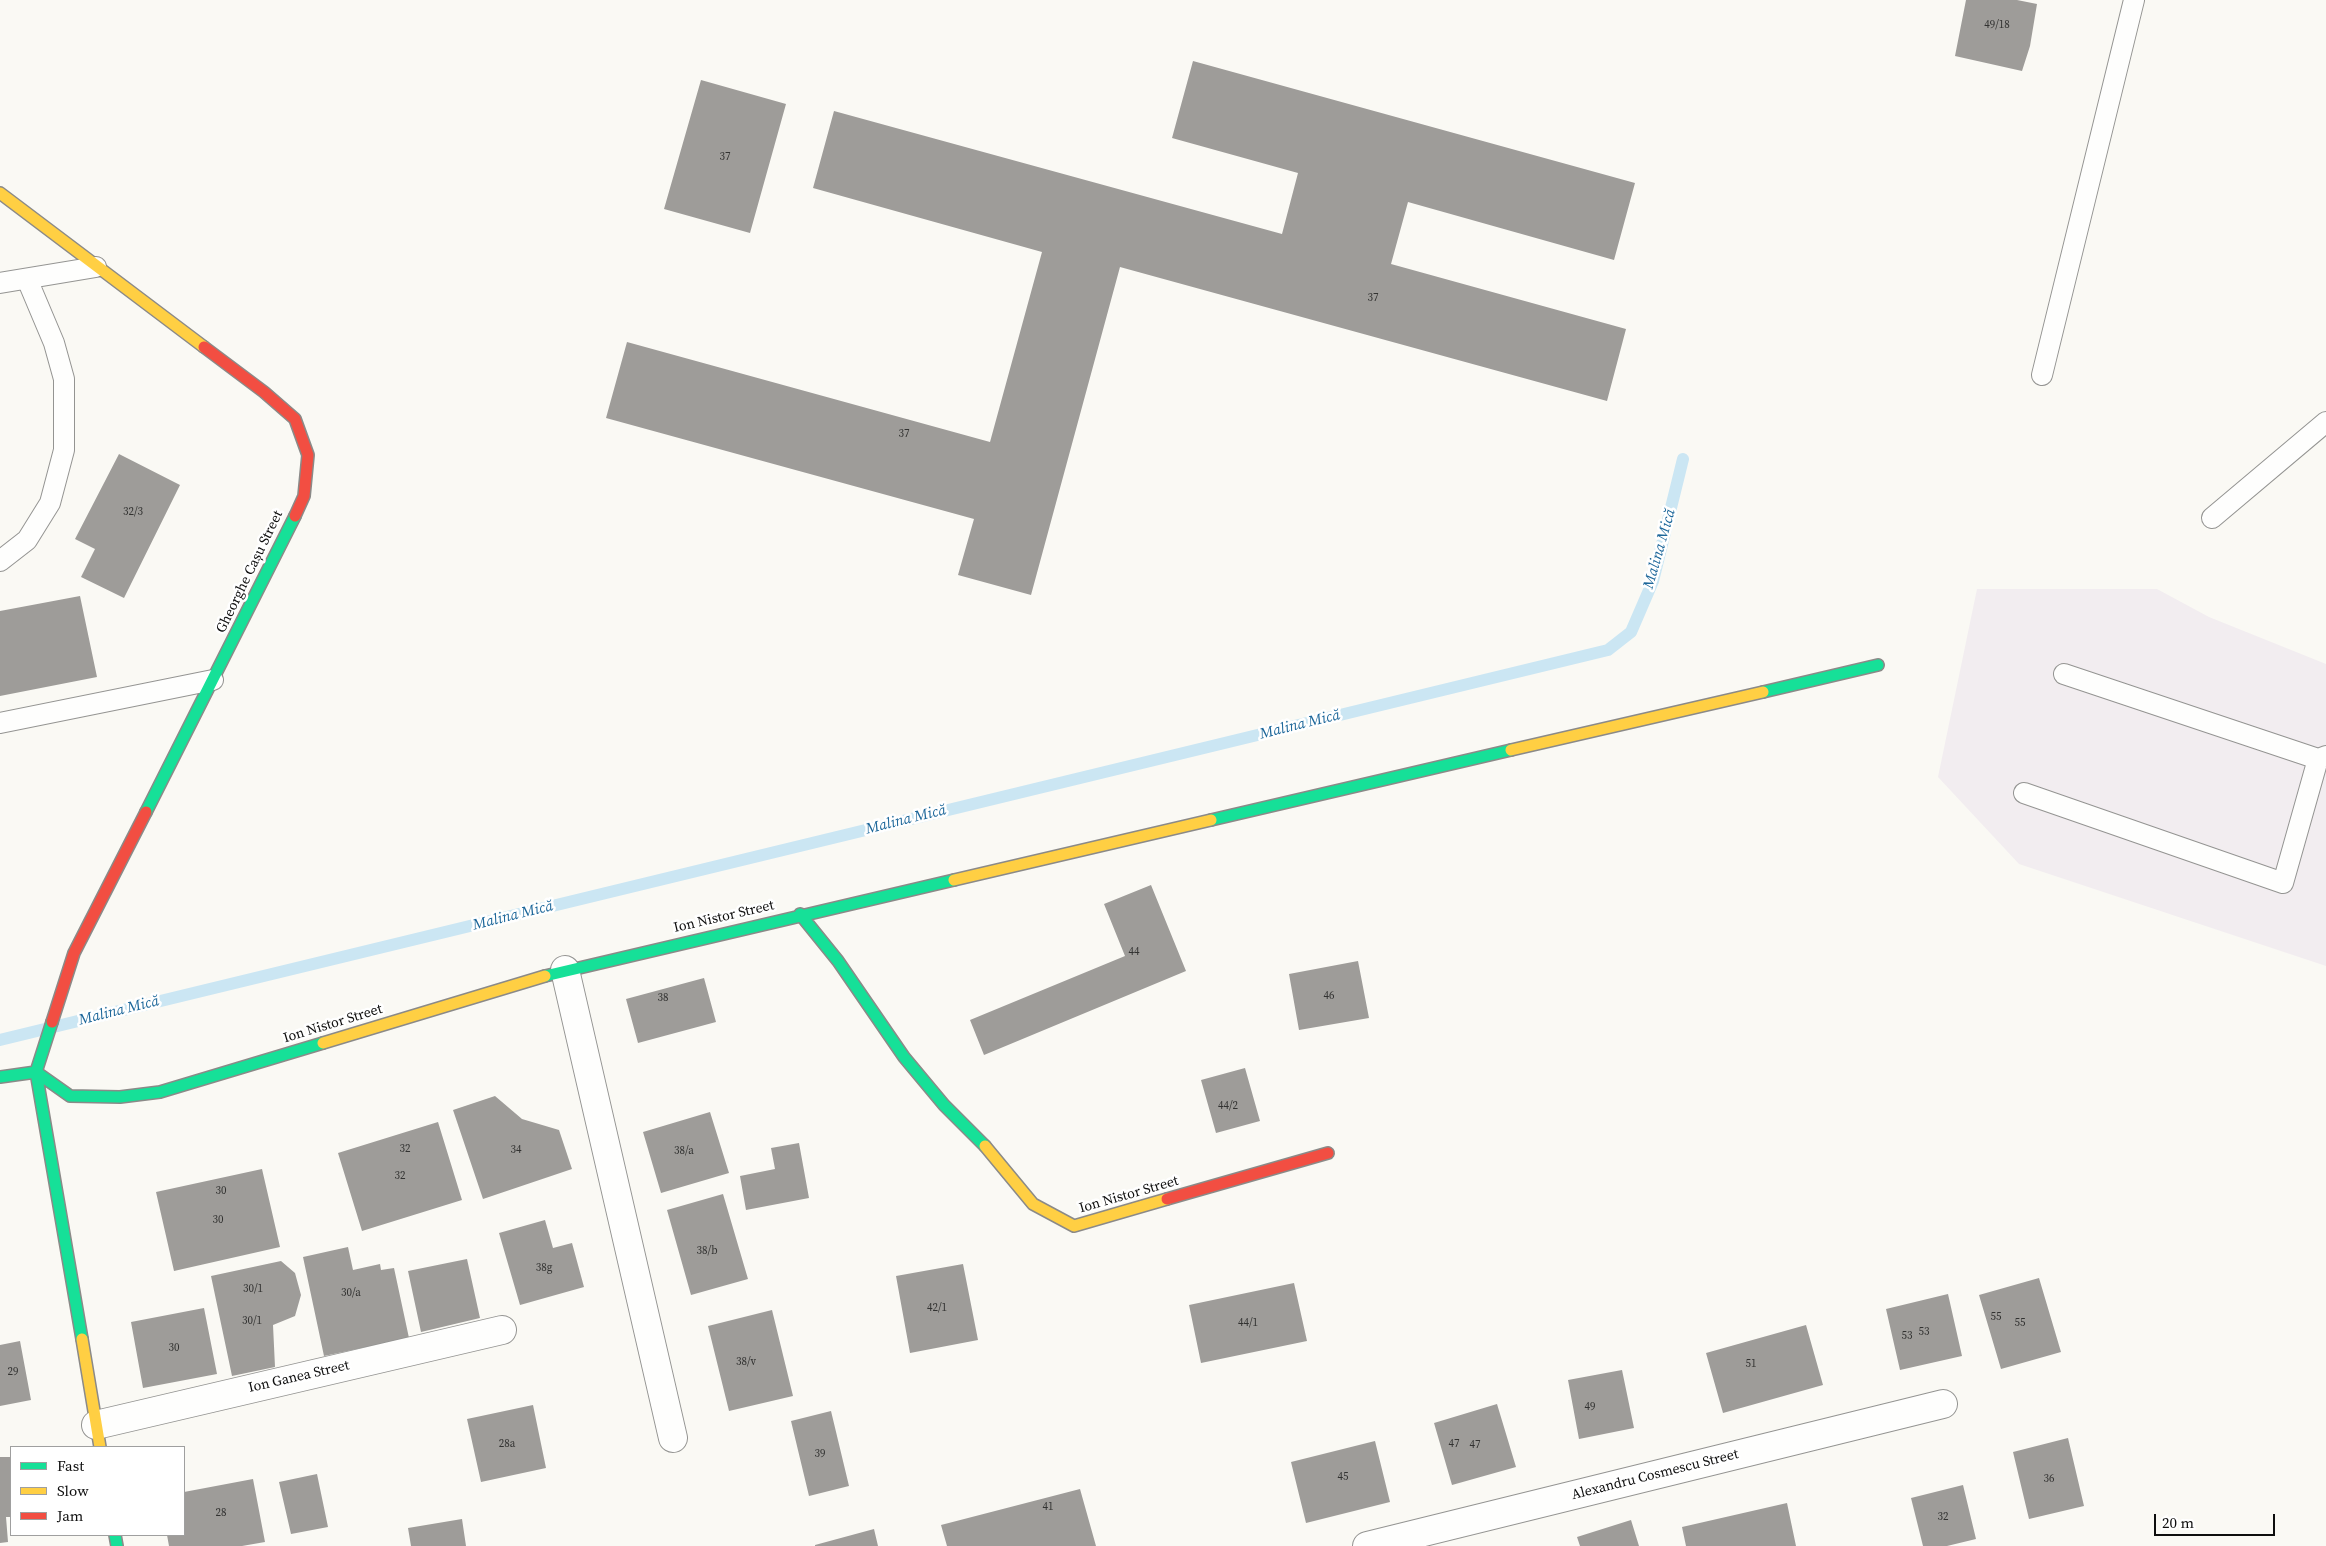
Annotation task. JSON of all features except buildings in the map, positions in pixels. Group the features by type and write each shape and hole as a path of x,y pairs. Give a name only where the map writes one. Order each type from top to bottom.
{"street":[{"name":"Gheorghe Cașu Street","path":"0,193 264,392 295,419 308,455 304,496 74,953 36,1072"},
{"path":"800,914 1878,665"},
{"name":"Ion Nistor Street","path":"36,1072 70,1096 120,1097 160,1092 565,970 800,914 838,961 904,1057 944,1105 992,1153 1033,1204 1074,1226 1328,1153"},
{"path":"565,970 673,1438"},
{"path":"0,1077 36,1072"},
{"name":"Ion Ganea Street","path":"36,1072 98,1436 502,1330"},
{"name":"Alexandru Cosmescu Street","path":"1367,1546 1943,1404"}],"lane":[{"path":"2042,375 2134,0"},
{"path":"0,213 21,209"},
{"path":"0,284 96,267"},
{"path":"0,561 27,540 50,502 64,450 64,379 54,343 27,279"},
{"path":"2212,518 2326,422"},
{"path":"2024,793 2283,883 2322,758 2064,674"},
{"path":"0,723 213,680"}],"shaded area":[{"path":"1977,589 2157,589 2209,617 2326,664 2326,966 2019,864 1938,777"}],"waterway":[{"name":"Malina Mică","path":"0,1040 1608,650 1631,632 1653,581 1683,459"}],"traffic: fast":[{"path":"146,812 295,516"},
{"path":"1763,692 1878,665"},
{"path":"1211,820 1511,750"},
{"path":"545,976 954,880"},
{"path":"800,914 838,961 904,1057 944,1105 985,1146"},
{"path":"52,1022 36,1072 82,1339"},
{"path":"0,1077 36,1072 70,1096 120,1097 160,1092 323,1043"},
{"path":"115,1536 117,1546"}],"traffic: slow":[{"path":"0,193 204,347"},
{"path":"1511,750 1763,692"},
{"path":"954,880 1211,820"},
{"path":"323,1043 545,976"},
{"path":"985,1146 1033,1204 1074,1226 1167,1199"},
{"path":"82,1339 100,1446"}],"traffic: jam":[{"path":"204,347 264,392 295,419 308,455 304,496 295,516"},
{"path":"52,1022 74,953 146,812"},
{"path":"1167,1199 1328,1153"}]}
